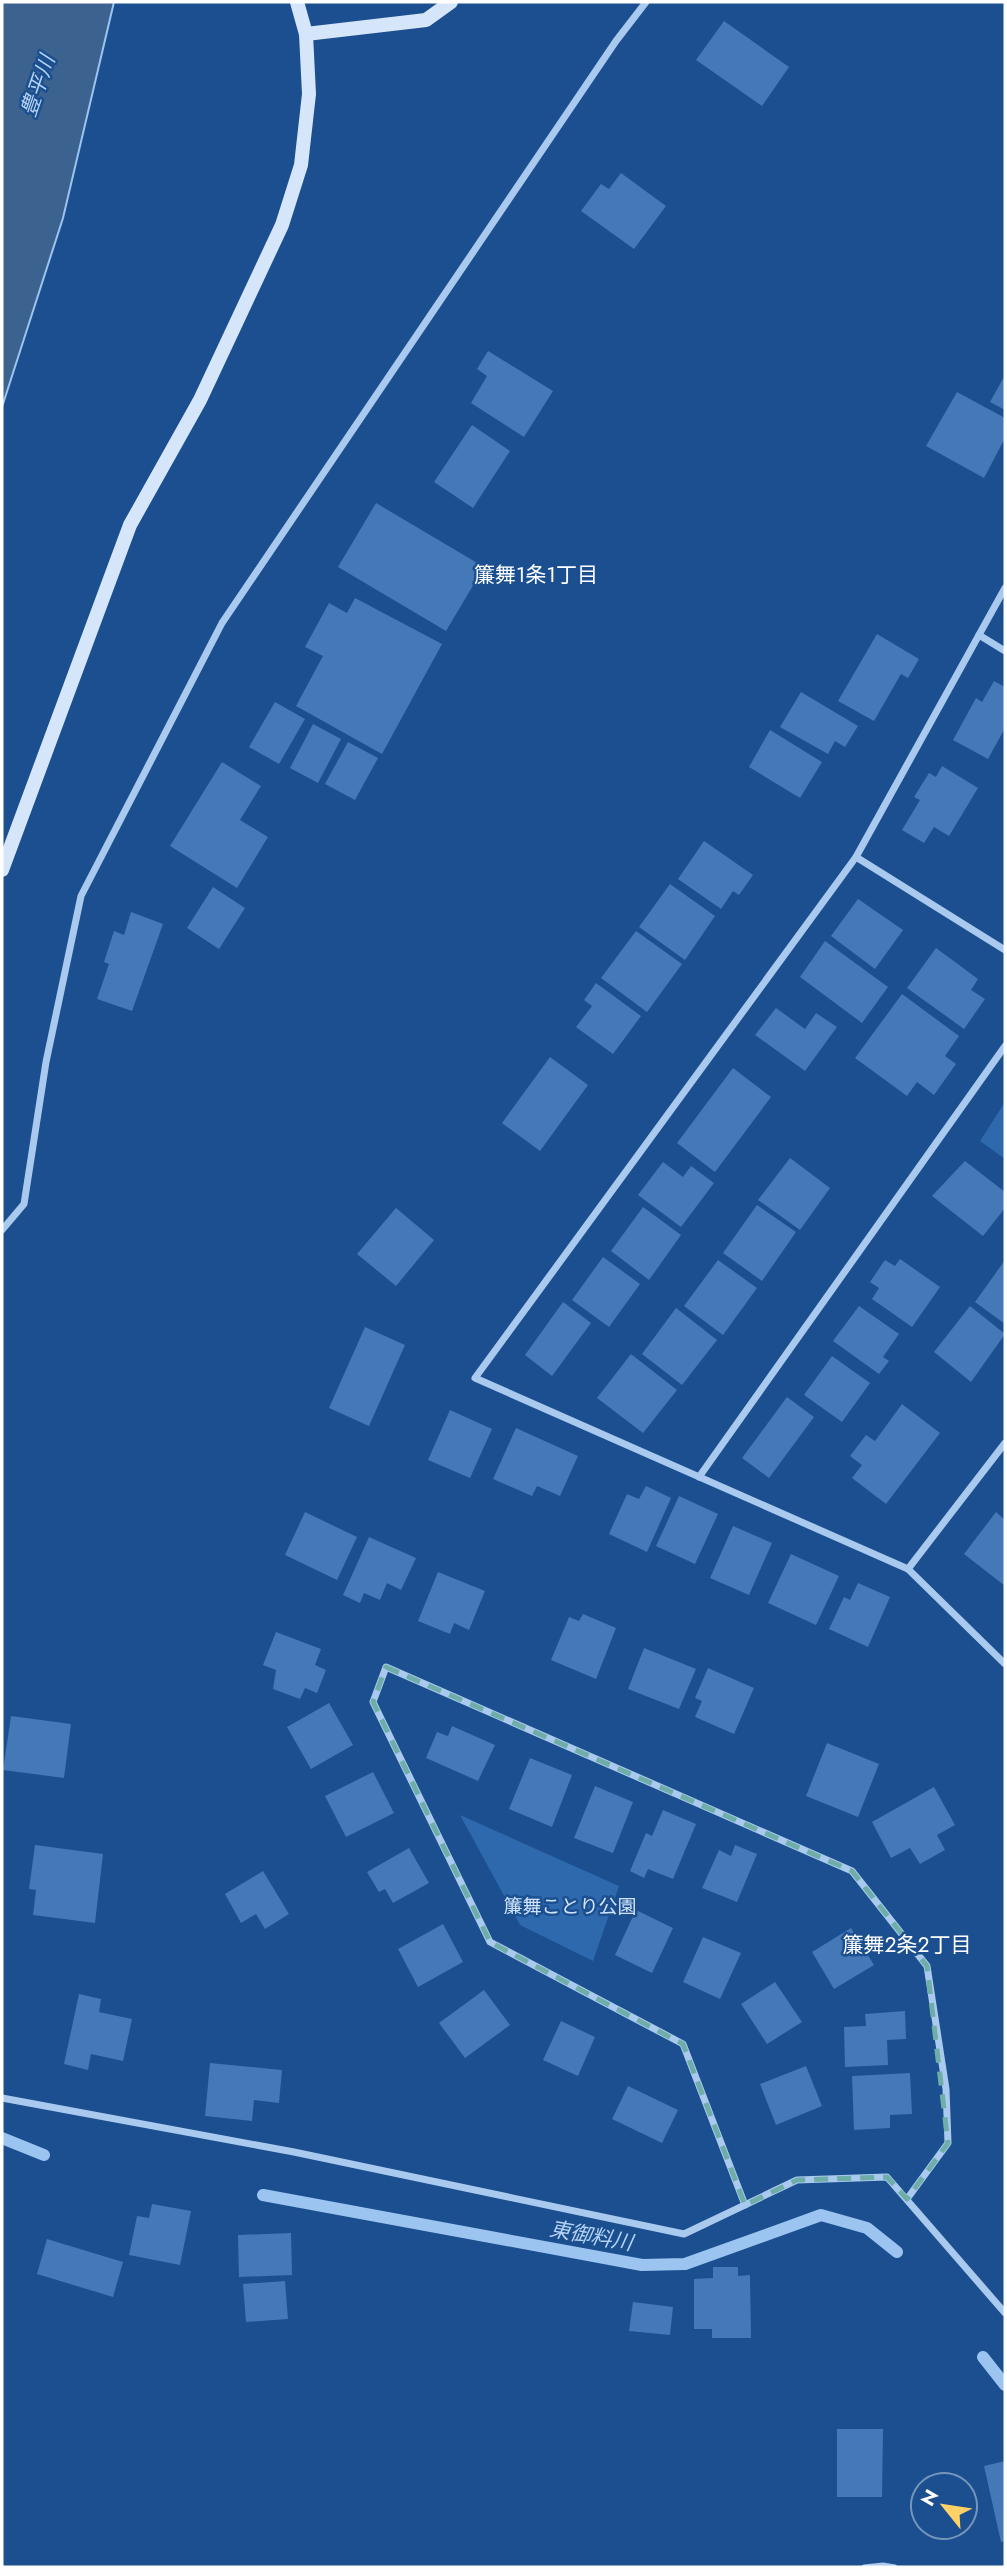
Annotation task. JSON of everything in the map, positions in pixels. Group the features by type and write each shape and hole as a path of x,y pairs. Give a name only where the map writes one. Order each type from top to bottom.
{"street":[{"path":"2,870 130,525 200,400 282,225 302,153 309,94 306,34 297,2"},
{"path":"306,34 426,20 450,2"},
{"path":"2,1230 24,1204 46,1062 80,896 222,623 616,41 646,2"},
{"path":"1005,588 856,857 475,1378 908,1569 1005,1664"},
{"path":"979,635 1005,651"},
{"path":"856,857 1005,950"},
{"path":"699,1477 1005,1046"},
{"path":"908,1569 1005,1443"},
{"path":"745,2205 683,2044 490,1942 373,1702 386,1667 852,1871 927,1966 946,2089 948,2143 907,2199"},
{"path":"2,2098 295,2152 684,2234 797,2180 887,2177 1005,2314"}],"lane":[{"path":"864,2567 895,2567"}],"highlighted area":[{"path":"386,1667 852,1871 927,1966 948,2143 907,2199 887,2177 797,2180 745,2205 683,2044 490,1942 373,1702"}],"green space":[{"path":"1005,1102 1005,1159 980,1141"},
{"name":"簾舞ことり公園","path":"460,1815 619,1886 593,1961 520,1925"}],"water":[{"name":"豊平川","path":"2,2 114,2 63,218 2,407"}],"building":[{"path":"724,21 789,67 762,106 696,60"},
{"path":"621,173 666,206 634,249 581,211 601,184 609,189"},
{"path":"488,351 553,391 524,437 471,403 487,376 477,369"},
{"path":"1005,375 1005,410 990,402"},
{"path":"957,392 1005,418 1005,438 984,478 926,446"},
{"path":"472,425 510,451 473,508 434,482"},
{"path":"376,503 484,567 446,631 338,567"},
{"path":"355,598 442,644 382,754 296,706 323,656 305,647 329,603 347,613"},
{"path":"877,634 919,659 908,678 901,674 874,721 838,701"},
{"path":"994,681 1005,687 1005,728 988,759 953,740 976,698 982,702"},
{"path":"801,692 858,726 845,747 835,741 828,754 780,727"},
{"path":"275,702 305,719 279,764 249,747"},
{"path":"313,724 341,739 318,783 290,768"},
{"path":"770,730 822,762 800,798 749,767"},
{"path":"348,742 378,758 355,800 325,784"},
{"path":"222,762 261,786 240,820 268,837 237,888 170,846"},
{"path":"942,766 978,788 949,836 934,827 924,843 902,830 920,800 914,797 929,773 936,777"},
{"path":"704,841 753,875 739,895 733,891 721,909 678,879"},
{"path":"670,884 715,916 685,960 639,927"},
{"path":"213,887 245,908 219,949 187,928"},
{"path":"858,899 903,930 875,969 831,936"},
{"path":"131,912 163,924 132,1011 97,999 109,964 104,962 114,931 124,935"},
{"path":"636,931 682,964 647,1012 601,978"},
{"path":"825,941 888,987 862,1023 800,977"},
{"path":"936,948 978,979 971,990 985,999 964,1029 907,988"},
{"path":"596,983 641,1016 613,1054 576,1027 592,1006 584,1000"},
{"path":"902,994 959,1036 945,1056 956,1064 934,1095 917,1082 907,1096 855,1058"},
{"path":"776,1008 805,1029 816,1013 837,1027 805,1071 755,1035"},
{"path":"550,1057 588,1085 540,1151 502,1123"},
{"path":"733,1068 771,1097 715,1172 677,1143"},
{"path":"790,1158 830,1188 800,1230 758,1200"},
{"path":"965,1161 1005,1192 1005,1208 983,1236 932,1196"},
{"path":"663,1162 683,1177 691,1166 714,1183 681,1227 638,1195"},
{"path":"757,1205 796,1232 762,1281 723,1253"},
{"path":"643,1207 681,1235 649,1280 611,1251"},
{"path":"396,1208 434,1240 396,1286 357,1254"},
{"path":"603,1257 640,1284 609,1327 572,1300"},
{"path":"900,1259 940,1287 912,1327 872,1299 879,1288 870,1282 885,1260 895,1266"},
{"path":"718,1260 757,1288 723,1335 684,1306"},
{"path":"1005,1260 1005,1324 975,1302"},
{"path":"563,1302 591,1323 552,1376 525,1355"},
{"path":"859,1306 899,1334 883,1357 889,1361 879,1374 833,1341"},
{"path":"970,1306 1005,1334 971,1382 934,1352"},
{"path":"676,1308 717,1340 682,1385 642,1354"},
{"path":"365,1327 405,1345 369,1426 329,1408"},
{"path":"631,1354 677,1390 643,1433 597,1398"},
{"path":"832,1356 870,1383 842,1422 804,1395"},
{"path":"787,1397 814,1417 769,1478 742,1458"},
{"path":"902,1404 940,1433 886,1504 852,1478 862,1465 850,1456 866,1435 875,1441"},
{"path":"450,1410 492,1429 470,1478 428,1460"},
{"path":"516,1428 578,1456 560,1496 537,1486 532,1496 493,1479"},
{"path":"646,1486 671,1498 647,1552 609,1534 627,1494 639,1499"},
{"path":"679,1496 718,1514 695,1564 656,1546"},
{"path":"305,1512 357,1537 337,1580 285,1555"},
{"path":"996,1512 1005,1520 1005,1586 964,1554"},
{"path":"733,1526 772,1543 749,1595 710,1578"},
{"path":"369,1537 416,1558 401,1590 387,1583 380,1600 364,1593 360,1603 343,1595"},
{"path":"791,1554 839,1576 816,1625 768,1603"},
{"path":"438,1572 485,1591 469,1630 454,1623 450,1634 418,1621"},
{"path":"858,1583 890,1597 868,1647 829,1629 844,1597 850,1600"},
{"path":"583,1614 616,1628 596,1679 551,1660 569,1617 579,1621"},
{"path":"276,1632 321,1649 315,1665 326,1670 317,1693 305,1688 300,1699 273,1689 276,1670 263,1665"},
{"path":"644,1648 696,1669 679,1709 628,1689"},
{"path":"708,1668 754,1688 734,1734 695,1717 702,1701 695,1698"},
{"path":"329,1703 353,1745 311,1769 287,1727"},
{"path":"11,1716 71,1724 64,1778 3,1770"},
{"path":"452,1726 495,1745 478,1781 426,1758 437,1732 448,1736"},
{"path":"827,1743 879,1764 858,1817 806,1796"},
{"path":"530,1758 572,1775 552,1827 509,1809"},
{"path":"373,1772 394,1813 346,1837 325,1796"},
{"path":"595,1786 633,1802 613,1853 574,1838"},
{"path":"934,1787 955,1825 937,1835 945,1850 920,1864 910,1848 891,1858 872,1822"},
{"path":"663,1810 696,1824 673,1879 648,1869 644,1878 630,1871 646,1833 652,1836"},
{"path":"35,1845 103,1854 95,1923 33,1915 36,1890 29,1889"},
{"path":"735,1845 757,1854 737,1902 702,1888 719,1850 731,1856"},
{"path":"409,1848 429,1883 393,1903 385,1889 379,1892 367,1872"},
{"path":"263,1871 289,1914 265,1929 256,1914 241,1923 225,1894"},
{"path":"636,1910 673,1928 652,1973 615,1955"},
{"path":"443,1924 463,1962 418,1987 398,1949"},
{"path":"851,1928 874,1965 834,1989 812,1952"},
{"path":"703,1937 741,1953 720,1999 683,1982"},
{"path":"775,1982 802,2022 767,2044 741,2004"},
{"path":"484,1990 510,2025 465,2058 439,2023"},
{"path":"79,1994 101,1999 99,2012 132,2019 123,2061 91,2054 88,2070 64,2064"},
{"path":"905,2011 906,2039 887,2040 888,2065 845,2067 844,2027 866,2026 865,2014"},
{"path":"561,2021 595,2037 578,2076 543,2060"},
{"path":"210,2063 282,2070 279,2103 254,2100 252,2121 205,2116"},
{"path":"806,2066 822,2106 776,2125 760,2084"},
{"path":"910,2073 912,2114 890,2115 890,2128 854,2130 852,2076"},
{"path":"628,2086 678,2110 662,2143 612,2119"},
{"path":"152,2204 191,2211 180,2265 129,2255 137,2216 149,2218"},
{"path":"291,2233 292,2275 239,2277 238,2235"},
{"path":"47,2239 123,2262 113,2297 37,2274"},
{"path":"713,2267 738,2267 738,2276 750,2275 751,2338 712,2338 712,2329 694,2329 694,2279 713,2278"},
{"path":"285,2281 288,2319 246,2322 243,2284"},
{"path":"633,2302 673,2307 670,2335 629,2331"},
{"path":"837,2429 883,2429 882,2497 837,2497"},
{"path":"1005,2461 1005,2541 1001,2542 984,2466"}],"waterway":[{"name":"東御料川","path":"2,2138 44,2155"},
{"name":"東御料川","path":"263,2195 642,2265 685,2264 821,2215 867,2228 897,2252"},
{"name":"東御料川","path":"983,2357 1005,2385"}],"district":[{"name":"簾舞1条1丁目","path":"536,575"},
{"name":"簾舞2条2丁目","path":"907,1945"}]}
